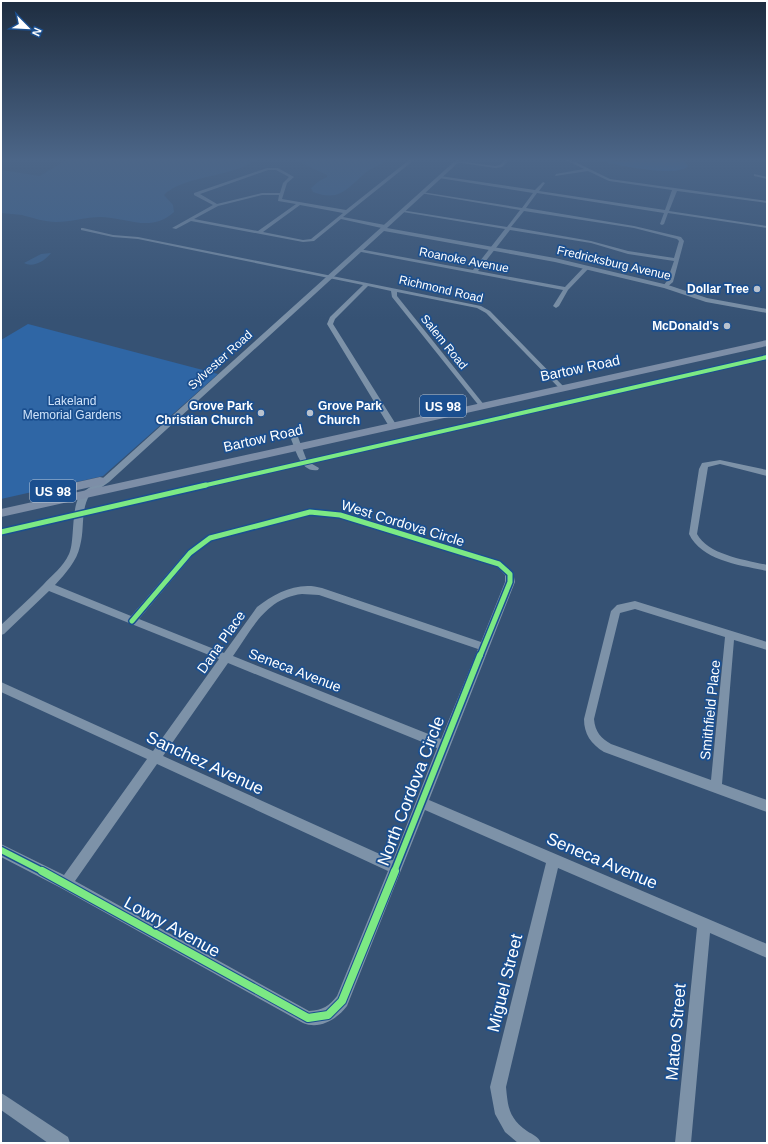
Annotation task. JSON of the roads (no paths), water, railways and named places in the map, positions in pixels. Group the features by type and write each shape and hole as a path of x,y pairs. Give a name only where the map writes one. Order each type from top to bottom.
{"main road":[{"name":"Bartow Road","path":"1,513 296,443 559,384 767,335"},
{"name":"Bartow Road","path":"559,384 767,343"},
{"name":"Bartow Road","path":"1,503 106,480 296,443"}],"street":[{"path":"174,228 200,213"},
{"path":"259,232 286,213"},
{"path":"189,219 303,241 312,240 345,213"},
{"name":"Sylvester Road","path":"86,494 106,480 399,213"},
{"path":"423,213 598,243 635,254 676,260"},
{"path":"475,272 520,213"},
{"path":"550,213 634,227 679,238 682,241 670,282 666,286"},
{"path":"662,224 666,213"},
{"path":"676,213 767,227"},
{"path":"340,218 383,226 384,228"},
{"name":"Fredricksburg Avenue","path":"384,228 386,230 555,260 609,274 666,286 706,300 767,311"},
{"name":"Richmond Road","path":"83,229 113,236 138,238 394,289 484,309 559,384"},
{"name":"Roanoke Avenue","path":"360,250 566,289"},
{"path":"556,306 566,289 586,268"},
{"path":"367,284 332,318 330,324 390,422"},
{"name":"Salem Road","path":"394,289 394,296 478,402"},
{"path":"296,443 304,462 316,468"},
{"path":"767,473 725,463 711,463 703,469 693,534 694,539 699,546 707,551 767,568"},
{"path":"1,631 58,577 73,555 79,535 78,506 86,494"},
{"name":"West Cordova Circle","path":"132,621 190,553 210,538 310,512 340,515 499,564 510,574"},
{"name":"North Cordova Circle","path":"330,1013 342,1001 510,582 510,574"},
{"name":"Seneca Avenue","path":"47,586 226,659 444,744"},
{"name":"Dana Place","path":"66,883 260,610 274,598 288,592 306,589 336,596 483,647"},
{"path":"767,646 635,605 620,608 616,611 589,719 589,731 596,740 608,748 767,806"},
{"name":"Smithfield Place","path":"716,787 730,635"},
{"name":"Sanchez Avenue","path":"1,687 396,868"},
{"name":"Seneca Avenue","path":"422,803 517,843 553,861 767,951"},
{"name":"Lowry Avenue","path":"1,850 52,878 66,883 308,1018 322,1018 330,1013"},
{"name":"Miguel Street","path":"533,1143 517,1134 509,1127 499,1107 498,1087 553,861"},
{"name":"Mateo Street","path":"683,1143 704,924"},
{"path":"1,1101 62,1143"}],"railway":[{"path":"202,486 767,357"},
{"path":"1,532 206,485"}],"place":[{"name":"Dollar Tree","path":"757,289"},
{"name":"McDonald's","path":"727,326"},
{"name":"Grove Park Christian Church","path":"261,413"},
{"name":"Grove Park Church","path":"310,413"}],"park label":[{"name":"Lakeland Memorial Gardens","path":"72,408"}]}
